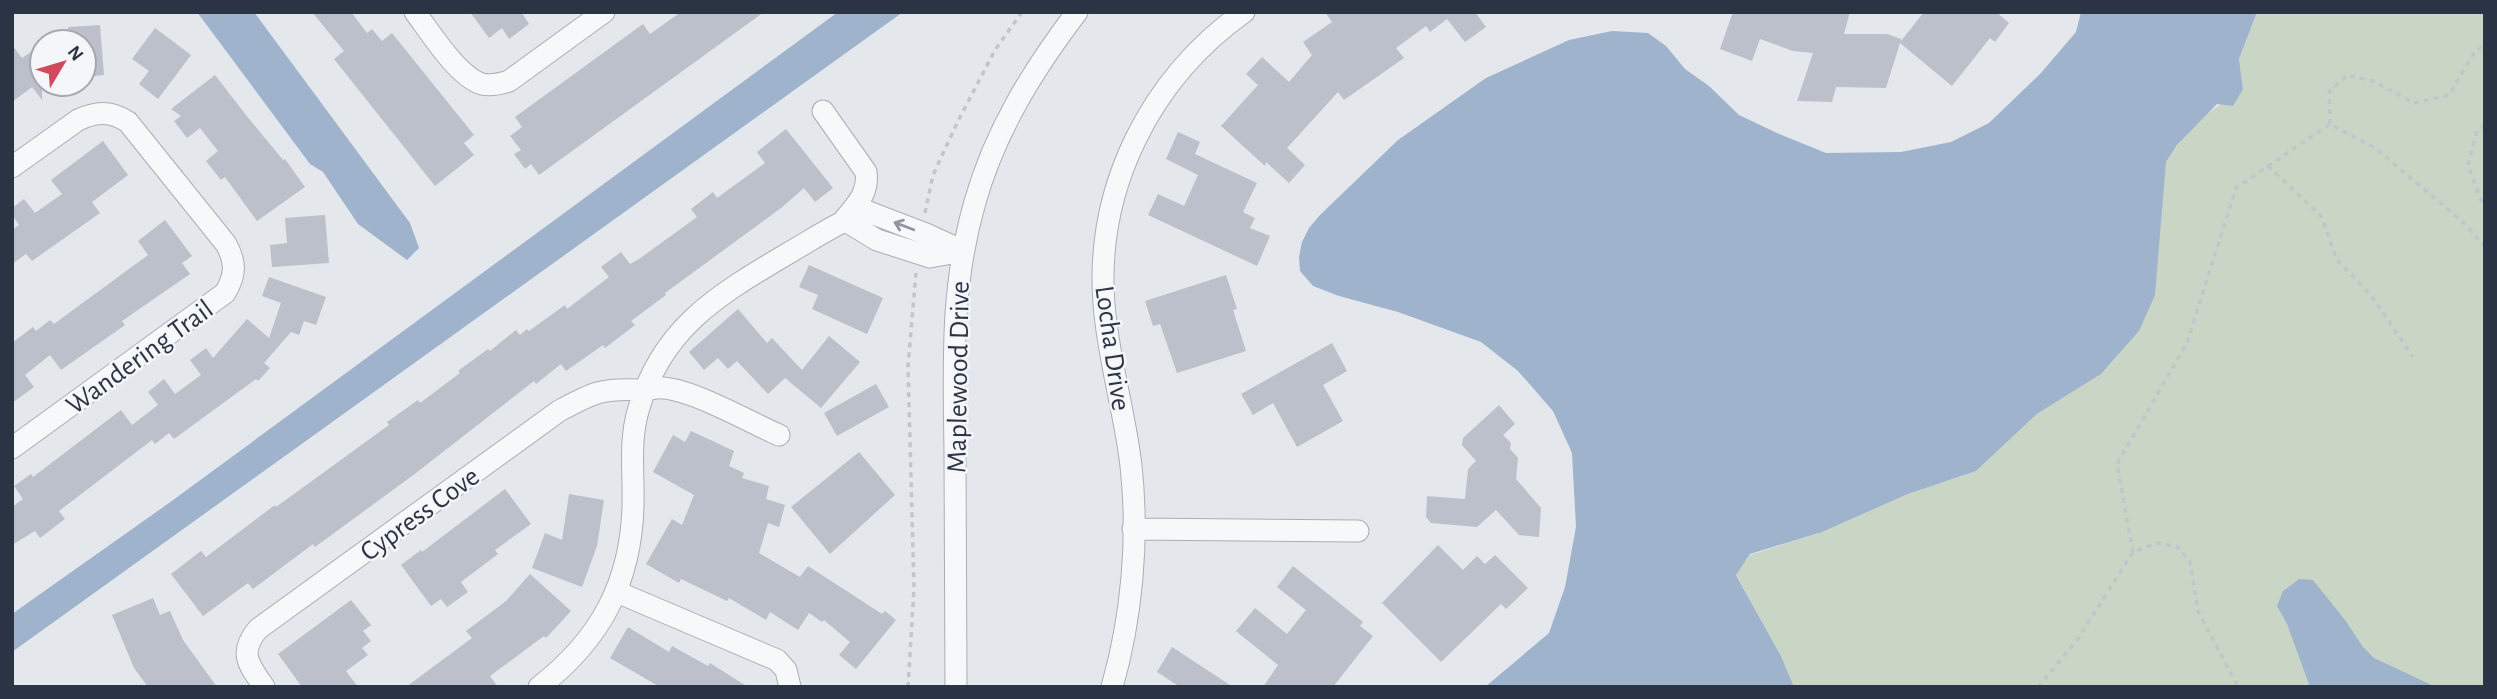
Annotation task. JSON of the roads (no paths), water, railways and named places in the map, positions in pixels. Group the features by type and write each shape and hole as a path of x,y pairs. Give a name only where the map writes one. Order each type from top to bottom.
{"street":[{"path":"415,12 461,70 471,79 496,85 509,81 604,12"},
{"name":"Maplewood Drive","path":"956,687 954,326 963,251 975,200 1017,99 1046,53 1077,12"},
{"name":"Locha Drive","path":"1112,687 1127,618 1133,529 1131,469 1104,303 1103,260 1109,217 1115,189 1130,149 1166,87 1208,41 1244,12"},
{"path":"823,111 866,172 868,184 844,220"},
{"name":"Wandering Trail","path":"12,167 90,114 104,112 117,115 128,122 226,244 234,269 232,282 225,293 12,448"},
{"path":"539,687 562,669 584,646 602,621 617,592 630,549 633,503 632,442 638,411 664,352 683,328 705,306 729,288 844,220 866,211 963,251"},
{"path":"646,390 662,387 692,396 779,435"},
{"name":"Cypress Cove","path":"264,687 250,667 246,654 249,640 258,629 559,411 602,391 618,388 646,390"},
{"path":"1133,529 1359,531"},
{"path":"617,592 777,660 786,670 790,687"}],"water":[{"path":"197,12 254,12 410,223 419,248 407,260 358,224 323,172 310,164"},
{"path":"838,12 903,12 12,652 12,614 169,503"},
{"path":"2081,12 2257,12 2239,59 2243,89 2233,106 2217,104 2177,145 2166,162 2155,295 2139,331 2101,374 2037,414 1976,471 1908,494 1822,532 1750,554 1736,575 1781,656 1794,687 1485,687 1549,633 1565,587 1576,527 1572,453 1553,411 1518,371 1481,342 1398,312 1313,286 1300,271 1299,257 1309,228 1320,215 1398,140 1486,78 1569,40 1612,31 1648,33 1666,46 1685,69 1709,86 1739,115 1777,133 1826,153 1901,152 1951,142 1989,123 2041,73 2076,32"},
{"path":"2299,579 2313,580 2374,658 2436,687 2310,687 2287,624 2277,606 2283,591"}]}
